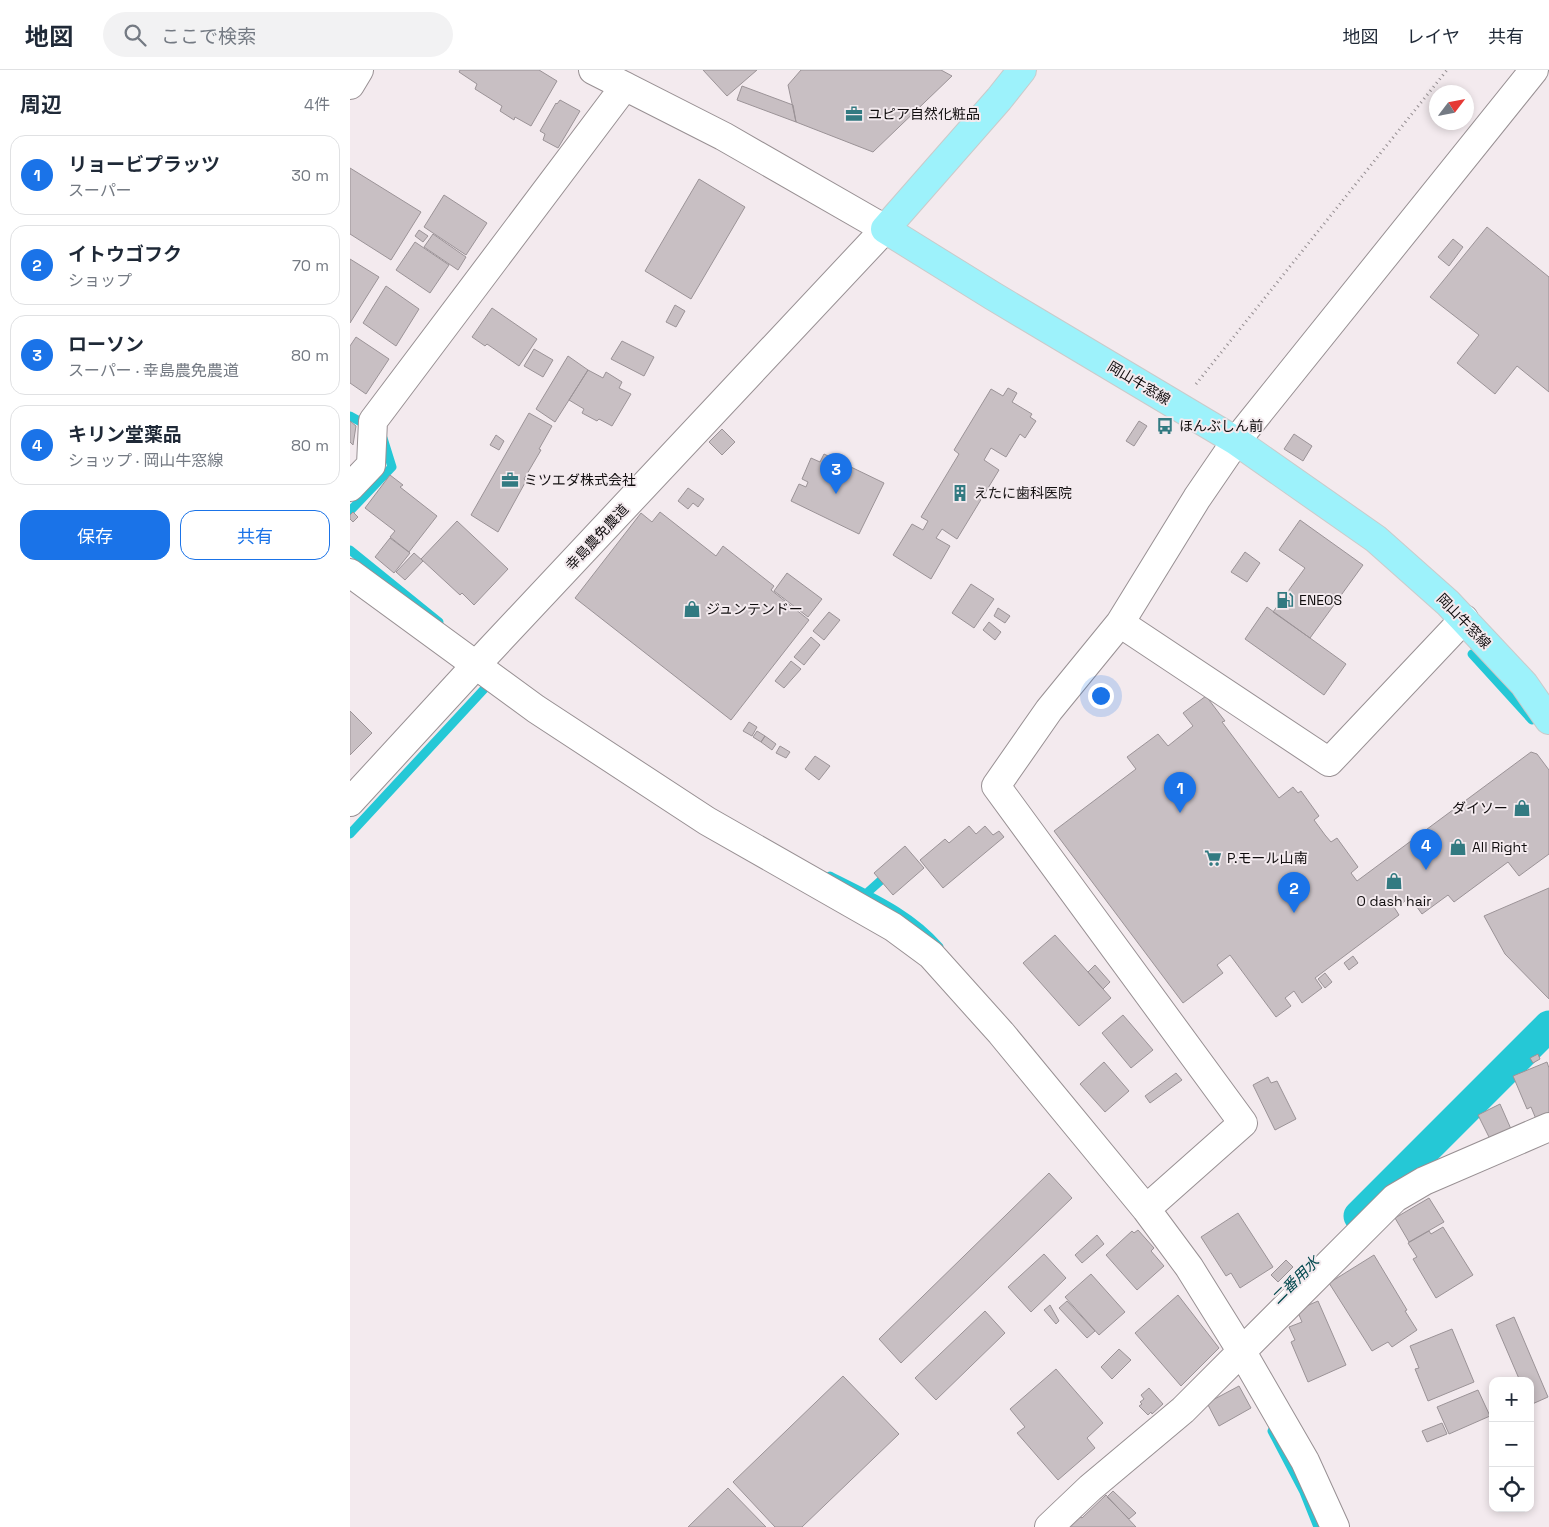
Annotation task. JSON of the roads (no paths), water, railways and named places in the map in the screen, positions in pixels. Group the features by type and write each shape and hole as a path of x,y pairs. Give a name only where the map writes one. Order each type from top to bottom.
{"main road":[{"path":"886,228 1022,70"},
{"name":"岡山牛窓線","path":"886,228 994,296 1236,441 1376,539 1464,619 1524,684 1549,720"}],"street":[{"path":"350,84 359,70"},
{"path":"593,70 723,136 886,228"},
{"path":"1146,1208 1243,1123 996,786 1049,710 1120,623 1197,498 1236,441 1534,70"},
{"path":"350,487 372,465 373,421 625,86"},
{"name":"幸島農免農道","path":"350,802 886,228"},
{"path":"350,573 536,709 707,821 893,926 931,955 1001,1033 1146,1208 1189,1266 1237,1344 1304,1461 1335,1527"},
{"path":"1120,623 1329,762 1464,619"},
{"path":"1050,1527 1090,1488 1183,1410 1237,1344 1395,1198 1424,1181 1549,1128"}],"waterway":[{"path":"350,416 361,422"},
{"path":"350,511 392,467 383,438"},
{"path":"350,550 439,622"},
{"path":"1472,654 1532,720"},
{"path":"350,834 486,687"},
{"path":"868,892 888,874"},
{"path":"830,876 874,898 902,915 928,935 939,947"},
{"name":"二番用水","path":"1359,1216 1549,1026"},
{"path":"1272,1431 1304,1492 1318,1527"}],"place":[{"name":"ユピア自然化粧品","path":"854,114"},
{"name":"ほんぶしん前","path":"1165,426"},
{"name":"ミツエダ株式会社","path":"510,480"},
{"name":"えたに歯科医院","path":"960,493"},
{"name":"ローソン","path":"836,494"},
{"name":"ENEOS","path":"1285,600"},
{"name":"ジュンテンドー","path":"692,609"},
{"name":"ダイソー","path":"1522,808"},
{"name":"リョービプラッツ","path":"1180,813"},
{"name":"All Right","path":"1458,847"},
{"name":"P.モール山南","path":"1213,858"},
{"name":"キリン堂薬品","path":"1426,870"},
{"name":"O dash hair","path":"1394,881"},
{"name":"イトウゴフク","path":"1294,913"}]}
